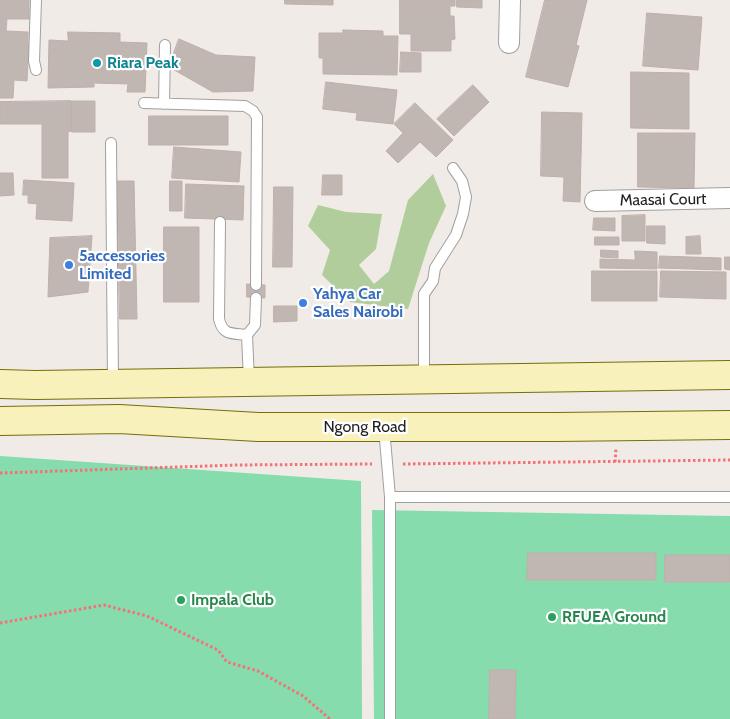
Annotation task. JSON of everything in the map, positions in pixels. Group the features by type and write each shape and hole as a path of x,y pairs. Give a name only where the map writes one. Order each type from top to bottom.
{"main road":[{"path":"0,384 730,375"},
{"name":"Ngong Road","path":"0,421 119,419 258,427 556,427 730,424"}],"street":[{"path":"509,44 510,0"},
{"name":"Maasai Court","path":"595,201 730,198"}],"lane":[{"path":"36,0 34,61 36,70"},
{"path":"164,104 165,45"},
{"path":"144,103 245,106 253,111 256,117 256,285"},
{"path":"111,143 112,384"},
{"path":"424,380 424,294 433,281 435,268 456,235 466,197 462,181 453,168"},
{"path":"220,222 219,319 221,327 227,332 247,334"},
{"path":"249,382 247,334 255,326 256,298"},
{"path":"384,426 390,497 390,719"},
{"path":"390,497 730,497"}],"path":[{"path":"0,473 237,465 730,460"},
{"path":"0,623 104,605 147,616 218,650 227,662 258,671 303,696 330,719"}],"green space":[{"path":"433,174 446,206 429,243 408,309 350,302 322,275 330,250 308,226 318,205 346,212 382,214 376,249 359,265 374,284 389,271 408,200"},
{"name":"Impala Club","path":"0,456 361,481 362,719 0,719"},
{"name":"RFUEA Ground","path":"372,510 730,516 730,719 374,719"}],"building":[{"path":"0,0 29,0 29,19 7,19 6,31 28,32 28,46 32,46 31,60 28,60 27,81 14,80 13,98 0,98"},
{"path":"285,0 333,0 333,5 285,4"},
{"path":"400,0 455,0 455,6 450,6 450,16 454,16 455,39 451,40 451,51 411,51 411,34 400,34"},
{"path":"457,0 482,0 482,8 457,7"},
{"path":"545,0 587,0 576,45 579,46 568,87 526,77"},
{"path":"647,13 702,17 698,70 643,66"},
{"path":"343,30 383,31 383,36 398,36 397,75 323,74 323,58 319,58 319,33 343,33"},
{"name":"Riara Peak","path":"68,32 120,33 120,42 147,43 145,92 127,92 128,84 94,83 94,87 48,88 49,40 68,41"},
{"path":"179,39 216,55 255,57 253,91 213,92 169,67"},
{"path":"401,52 421,53 421,72 400,72"},
{"path":"631,72 689,73 689,129 631,128"},
{"path":"326,82 397,90 393,124 356,120 357,113 323,109"},
{"path":"473,85 489,102 454,136 437,119"},
{"path":"71,101 71,131 68,132 68,178 42,178 42,124 0,124 0,102"},
{"path":"72,101 95,101 95,132 72,132"},
{"path":"415,103 453,140 436,157 420,142 398,163 386,151 403,133 394,124"},
{"path":"542,112 582,113 580,202 563,201 564,177 541,176"},
{"path":"149,116 228,116 228,145 149,145"},
{"path":"638,133 695,133 694,188 638,187"},
{"path":"174,147 241,152 239,182 172,178"},
{"path":"0,173 13,173 14,195 0,196"},
{"path":"323,175 342,175 342,195 322,195"},
{"path":"24,180 74,183 72,221 36,219 37,204 28,203 28,195 23,195"},
{"path":"117,181 134,181 137,319 120,319"},
{"path":"170,181 182,181 182,211 170,211"},
{"path":"186,184 244,186 243,220 185,218"},
{"path":"274,187 293,187 292,267 273,267"},
{"path":"645,215 645,241 622,241 622,216"},
{"path":"594,218 615,218 615,231 593,230"},
{"path":"647,226 665,226 665,244 647,243"},
{"path":"164,227 199,227 199,302 164,302"},
{"name":"5accessories Limited","path":"92,236 88,292 48,297 50,238"},
{"path":"700,236 701,254 686,254 686,237"},
{"path":"595,237 619,237 619,245 595,245"},
{"path":"601,250 618,251 618,258 601,257"},
{"path":"635,251 657,252 657,269 600,268 600,259 635,260"},
{"path":"660,256 721,258 721,270 659,268"},
{"path":"725,257 730,257 730,270 725,269"},
{"path":"592,271 657,271 657,301 592,301"},
{"path":"661,271 726,272 726,299 660,297"},
{"path":"247,284 265,285 265,298 247,297"},
{"path":"274,306 297,306 297,321 274,322"},
{"path":"528,553 656,553 656,580 527,580"},
{"path":"665,555 730,555 730,582 665,582"},
{"path":"490,670 516,670 515,719 489,719"}],"place":[{"name":"Riara Peak","path":"97,63"},
{"name":"5accessories Limited","path":"69,265"},
{"name":"Yahya Car Sales Nairobi","path":"303,303"},
{"name":"Impala Club","path":"181,600"},
{"name":"RFUEA Ground","path":"552,617"}]}
